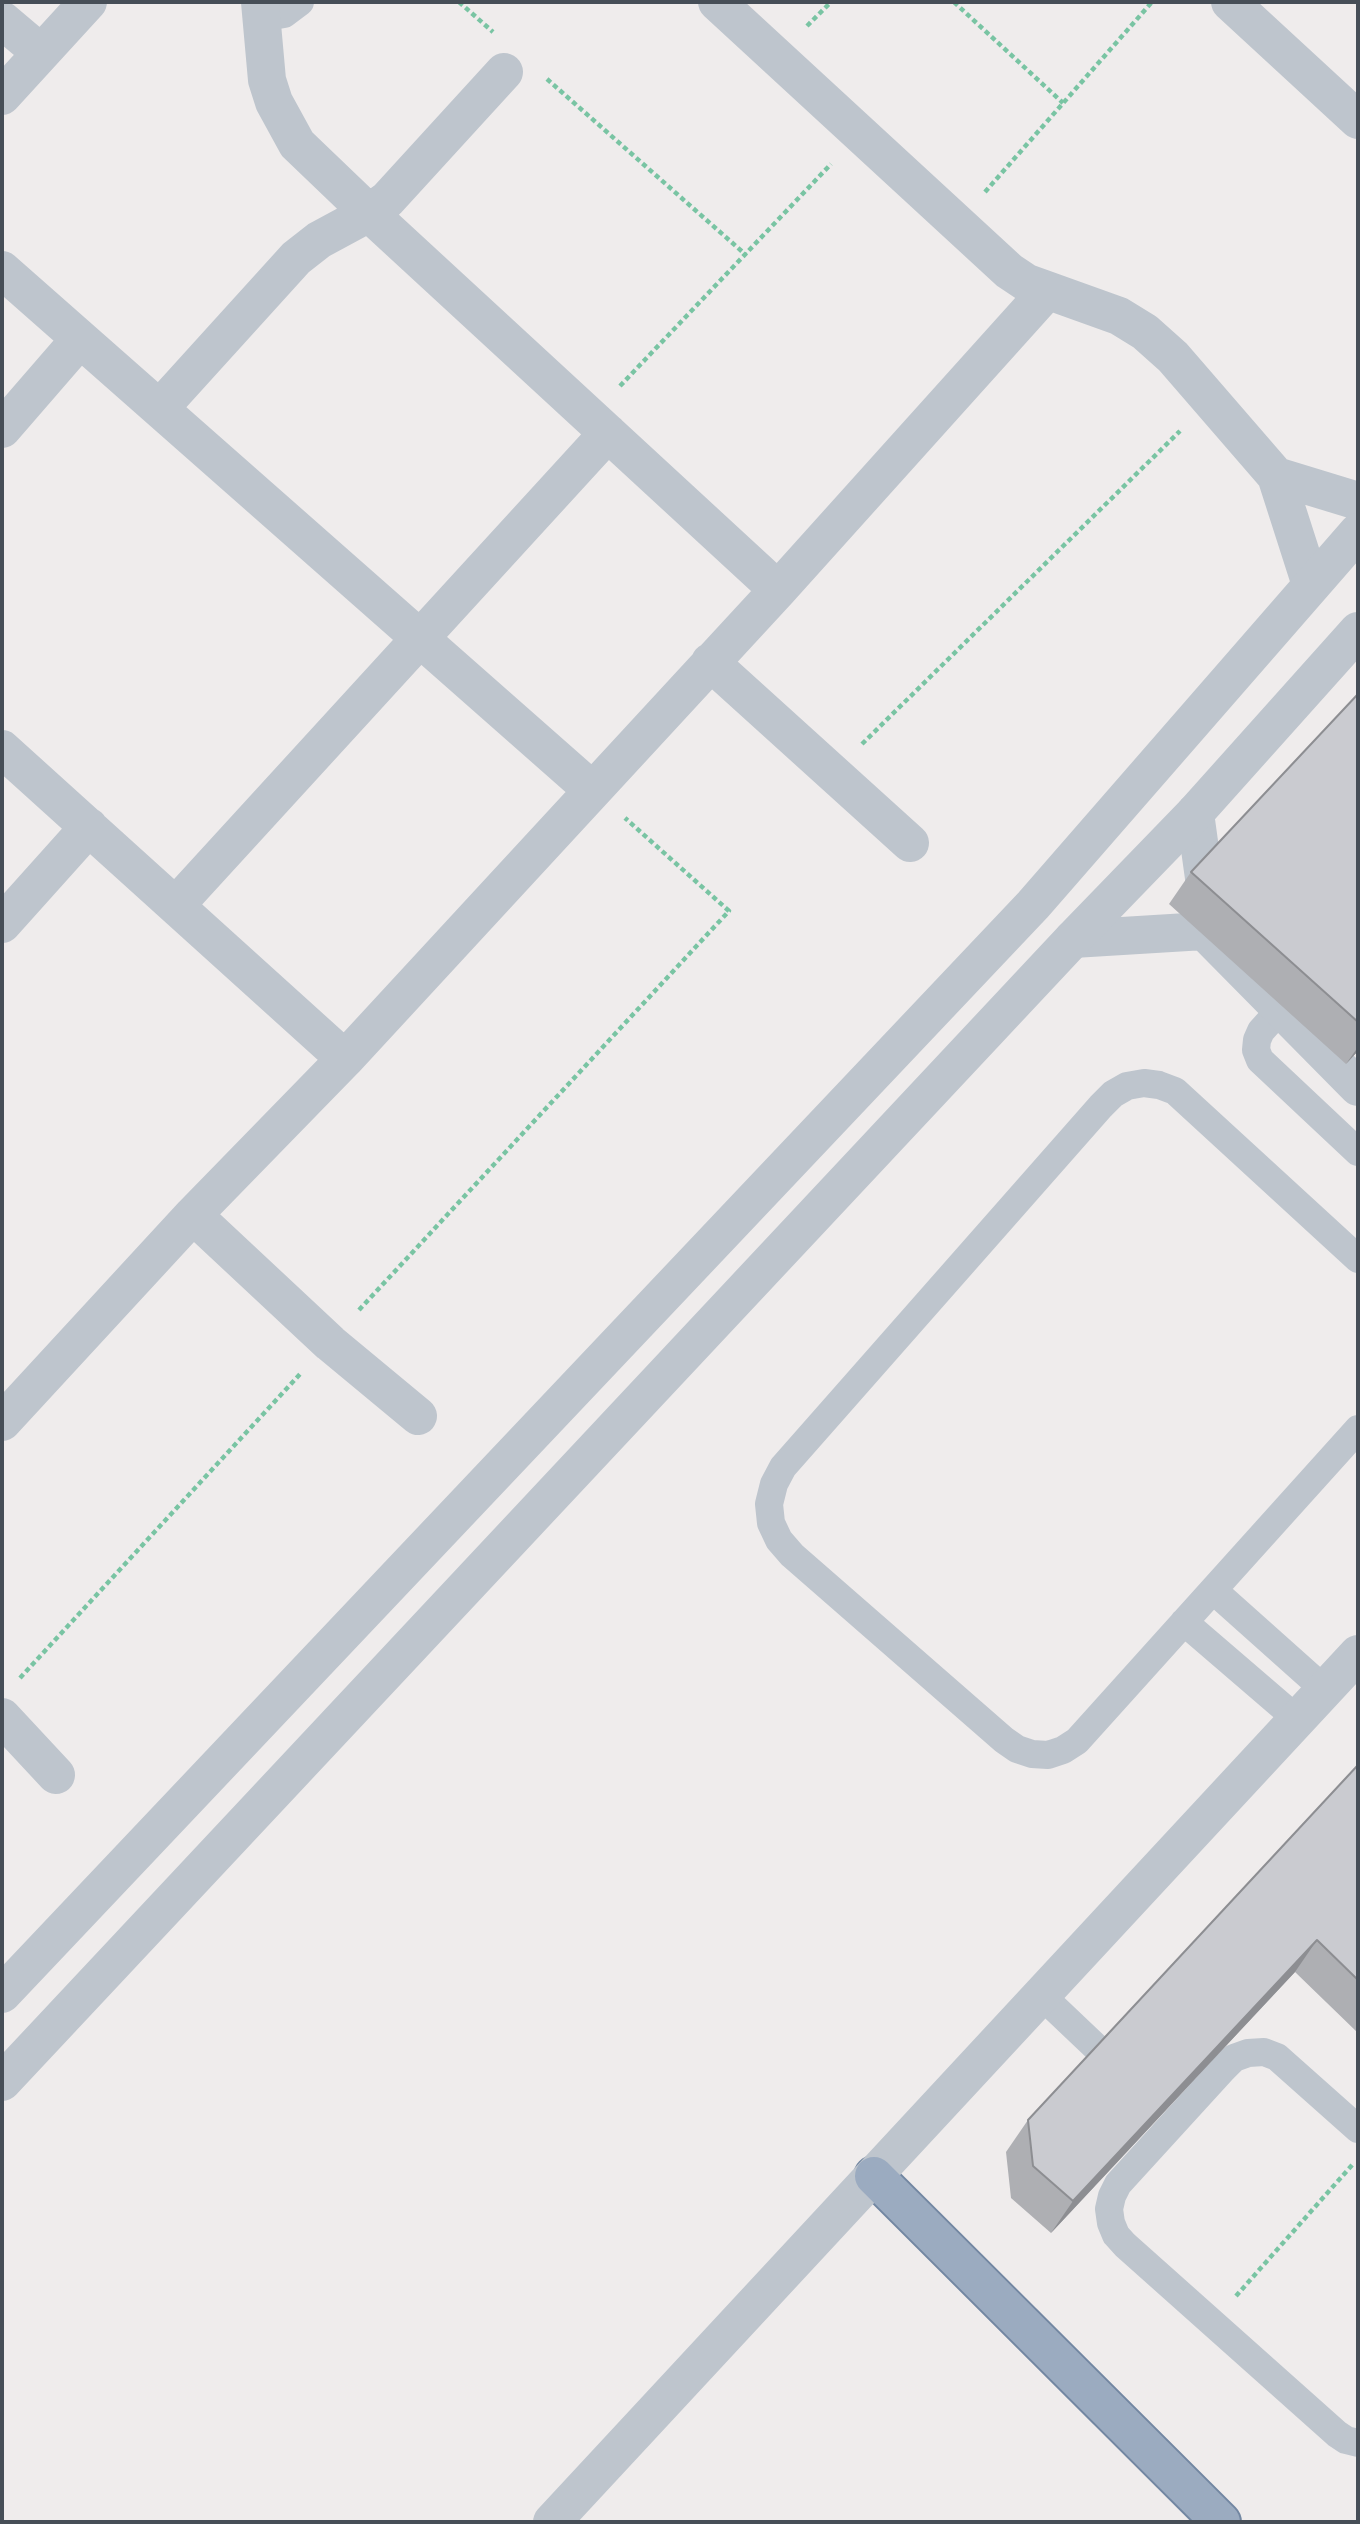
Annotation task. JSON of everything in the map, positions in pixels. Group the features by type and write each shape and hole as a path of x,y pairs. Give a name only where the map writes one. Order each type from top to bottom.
{"highway":[{"path":"874,2176 1221,2522"}],"street":[{"path":"2,96 88,2"},
{"path":"717,2 1009,271 1027,283 1119,316 1145,332 1173,357 1276,476 1311,585"},
{"path":"1230,2 1358,120"},
{"path":"261,10 267,80 285,124 313,161 778,590"},
{"path":"2,20 41,53"},
{"path":"160,408 296,258 319,240 387,200 514,61"},
{"path":"2,270 592,790"},
{"path":"2,1422 193,1215 345,1059 778,590 1047,291"},
{"path":"2,429 80,338"},
{"path":"176,905 421,638 599,425"},
{"path":"1276,476 1358,501"},
{"path":"4,1989 1033,905 1358,532"},
{"path":"2,2082 1073,939 1195,813 1358,631"},
{"path":"710,662 910,843"},
{"path":"2,749 345,1059"},
{"path":"1195,813 1204,878 1204,931 1358,1087"},
{"path":"2,924 89,827"},
{"path":"1073,939 1204,931"},
{"path":"193,1215 330,1343 418,1416"},
{"path":"552,2522 1358,1654"},
{"path":"6,1702 56,1775"}],"lane":[{"path":"261,10 284,14 300,2"},
{"path":"1280,1010 1261,1031 1257,1040 1256,1050 1260,1060 1358,1153"},
{"path":"1358,1259 1175,1091 1144,1083 1127,1086 1113,1094 1082,1126 783,1467 774,1484 769,1504 771,1523 779,1540 792,1555 1003,1740 1017,1749 1048,1755 1077,1741 1358,1429"},
{"path":"1213,1590 1325,1690"},
{"path":"1184,1622 1298,1720"},
{"path":"1041,1995 1100,2050"},
{"path":"1358,2129 1278,2057 1264,2052 1248,2053 1234,2059 1170,2116 1118,2184 1109,2209 1116,2235 1125,2245 1337,2434 1358,2443"}],"path":[{"path":"459,2 514,61 746,255"},
{"path":"954,2 1063,103"},
{"path":"957,224 1152,2"},
{"path":"599,425 746,255 860,134"},
{"path":"832,773 1211,401"},
{"path":"6,1702 330,1343 729,911 592,790"},
{"path":"1212,2323 1358,2158"}],"building":[{"path":"1358,694 1358,1022 1191,872"},
{"path":"1358,1765 1358,1980 1317,1940 1073,2201 1033,2166 1028,2120"}]}
